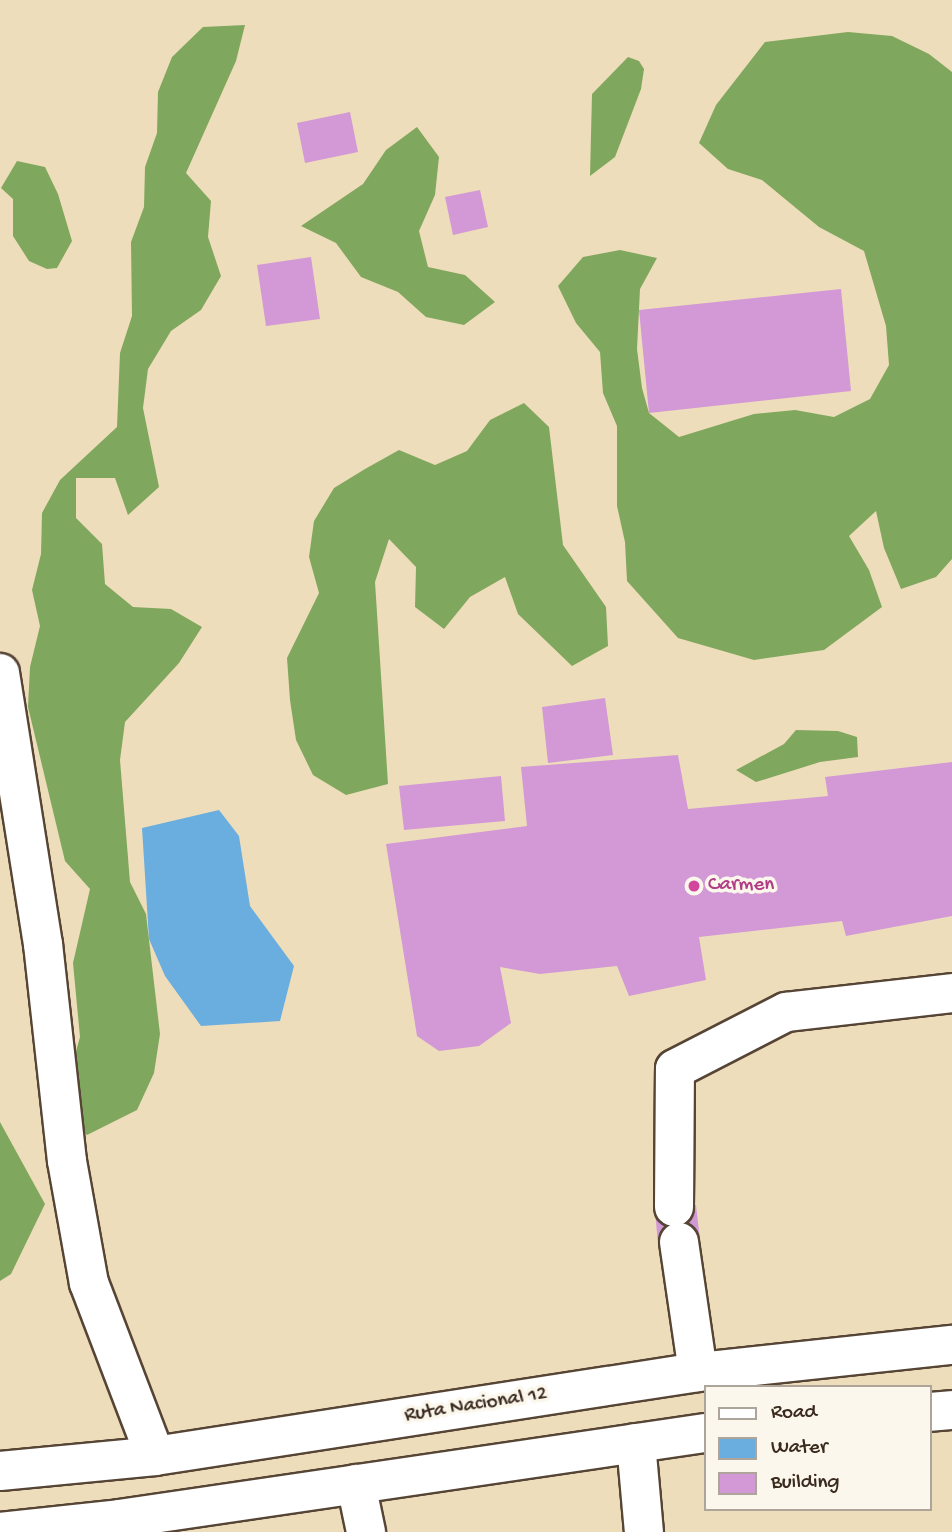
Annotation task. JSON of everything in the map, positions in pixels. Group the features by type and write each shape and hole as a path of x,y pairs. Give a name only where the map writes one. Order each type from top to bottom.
{"main road":[{"path":"0,673 43,944 66,1161 89,1283 155,1456"},
{"path":"698,1372 676,1225 675,1069 786,1012 952,993"},
{"name":"Ruta Nacional 12","path":"0,1471 155,1456 698,1372 952,1345"},
{"path":"931,1412 952,1410"},
{"path":"0,1532 704,1433"},
{"path":"636,1443 644,1532"},
{"path":"356,1484 366,1532"}],"green space":[{"path":"245,25 236,61 186,173 211,201 208,237 221,276 201,310 171,331 148,369 143,408 159,487 128,515 115,478 76,478 76,518 102,544 105,584 133,607 171,609 202,627 179,663 125,722 120,760 130,882 146,914 160,1034 154,1073 137,1110 87,1135 59,1112 80,1037 73,963 90,889 65,861 28,707 30,667 40,626 32,590 41,554 42,513 60,480 117,427 120,353 132,316 131,242 144,207 145,167 157,133 158,92 172,57 203,27"},
{"path":"848,32 892,36 929,54 952,72 952,559 936,577 901,589 884,548 876,511 849,536 869,570 882,607 824,650 754,660 678,638 627,581 625,542 617,506 617,426 603,393 600,352 576,323 558,286 583,257 620,250 657,258 640,289 637,349 642,388 649,413 679,437 754,414 795,410 834,417 870,399 889,365 886,326 864,251 819,227 762,180 728,169 699,143 716,105 765,42"},
{"path":"628,57 639,61 644,69 641,89 615,157 590,176 592,94"},
{"path":"417,127 439,157 435,195 419,231 428,267 465,275 495,302 464,325 426,317 398,292 361,277 336,243 301,226 363,184 386,150"},
{"path":"17,161 45,167 58,194 72,241 57,268 47,269 29,261 13,236 13,199 1,188"},
{"path":"524,403 549,427 563,545 606,607 608,646 572,666 518,614 505,577 470,597 444,629 415,607 416,567 389,539 375,582 388,784 346,795 313,775 296,740 290,700 287,658 319,593 309,557 314,521 334,488 365,469 399,450 435,465 467,451 490,420"},
{"path":"796,730 838,731 857,737 858,757 820,762 756,782 736,770 784,744"},
{"path":"0,1122 45,1204 11,1274 0,1281"}],"water":[{"path":"219,810 239,836 250,906 294,966 280,1021 201,1026 165,976 149,939 142,828"}],"building":[{"path":"350,112 358,152 305,163 297,123"},
{"path":"480,190 488,227 453,235 445,197"},
{"path":"311,257 320,319 266,326 257,265"},
{"path":"841,289 851,391 649,413 639,310"},
{"path":"605,698 613,755 548,763 542,707"},
{"path":"678,755 688,809 828,796 825,777 952,762 952,916 846,936 842,921 699,937 706,980 629,996 617,966 540,974 500,967 511,1023 479,1046 439,1051 417,1036 386,844 527,826 521,767"},
{"path":"501,776 505,821 404,830 399,786"},
{"path":"696,1205 700,1240 658,1245 655,1210"}],"place":[{"name":"Carmen","path":"694,886"}]}
